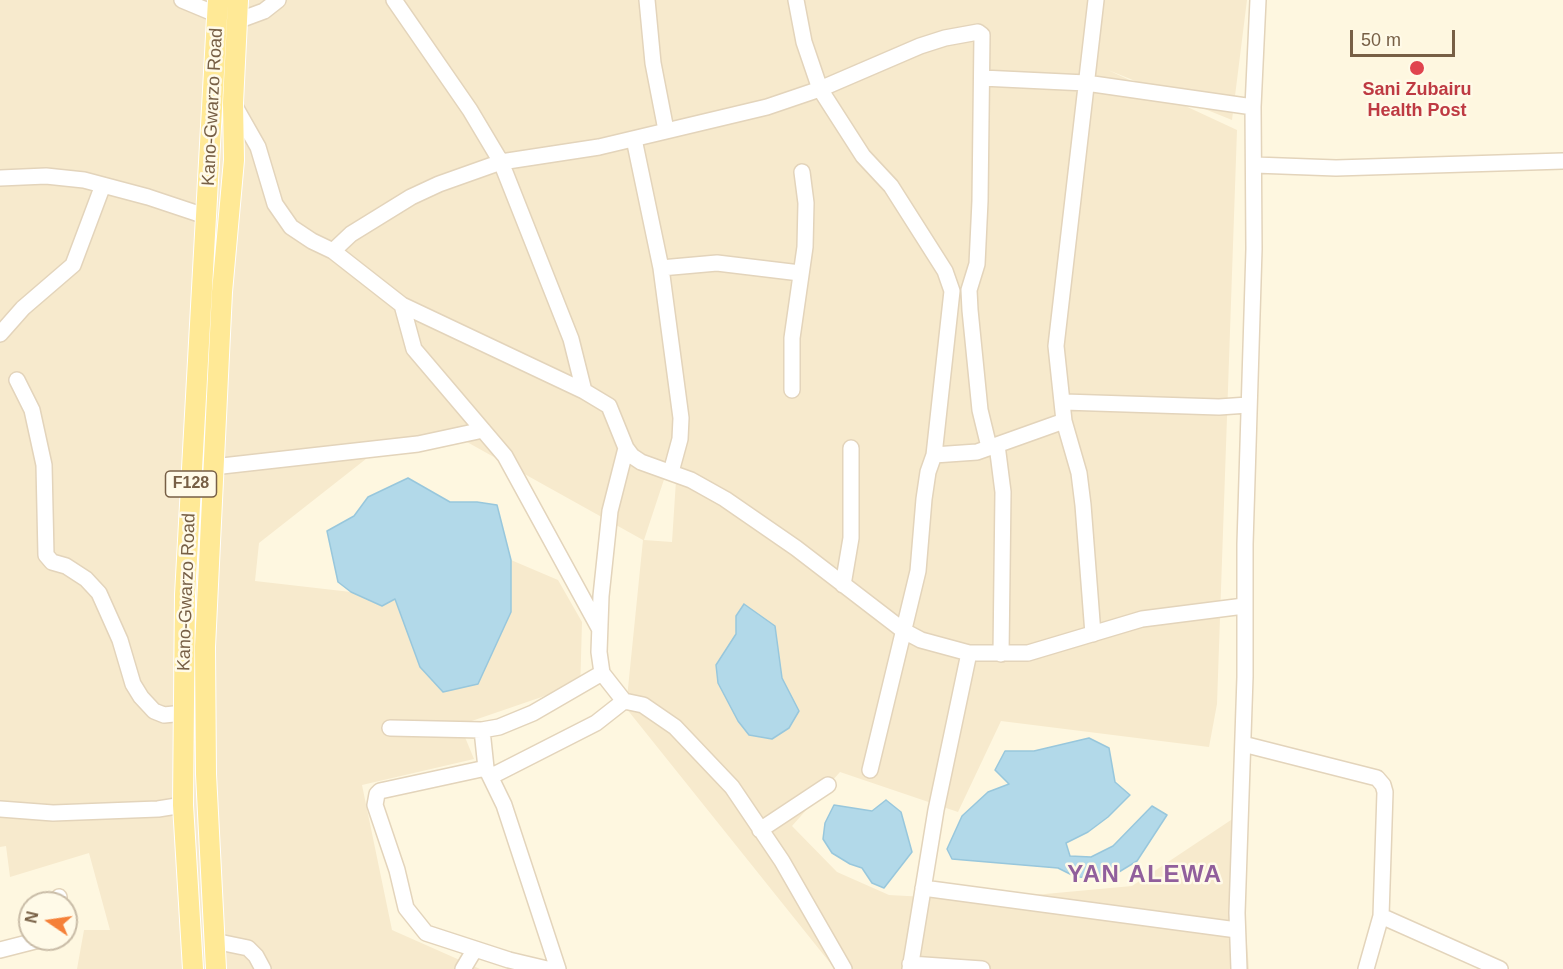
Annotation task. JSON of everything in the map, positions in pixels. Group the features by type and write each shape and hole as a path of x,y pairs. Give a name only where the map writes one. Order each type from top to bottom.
{"main road":[{"name":"Kano-Gwarzo Road","path":"216,969 206,774 205,658 213,467 234,139 233,103 238,0"},
{"name":"Kano-Gwarzo Road","path":"193,969 183,805 185,595 218,7"},
{"path":"212,139 234,139"}],"street":[{"path":"182,0 218,7"},
{"path":"237,21 264,11 278,0"},
{"path":"394,0 470,110 501,162 571,339 584,391"},
{"path":"647,0 652,54 666,130"},
{"path":"796,0 804,42 820,89 863,156 891,186 945,272 952,291 934,455 928,472 918,571 870,770"},
{"path":"1093,634 1079,474 1064,421 1057,326 1096,0"},
{"path":"1239,969 1237,930 1255,165 1253,107 1258,0"},
{"path":"333,251 351,234 411,197 439,184 501,162 565,153 634,139 767,106 820,89 911,50 975,32 982,35 977,264 969,290 980,411 993,446 1003,492 1001,654"},
{"path":"982,78 1086,83 1253,107"},
{"path":"233,103 258,147 275,204 283,216 307,238 333,251 402,305 609,405 626,448 641,462 671,472 725,499 796,548 904,631 921,640 969,653 1001,654 1045,650 1142,619 1244,606"},
{"path":"634,139 661,268 681,418 680,439 671,472"},
{"path":"1255,165 1336,168 1563,160"},
{"path":"792,390 792,338 805,247 806,203 802,172"},
{"path":"0,178 46,176 103,185 157,199 208,217"},
{"path":"0,334 22,308 73,265 103,185"},
{"path":"661,268 717,262 800,273"},
{"path":"952,291 969,290"},
{"path":"402,305 414,349 483,430 515,472 599,628"},
{"path":"17,380 32,410 44,465 46,555 52,562 87,579 99,593 120,640 133,684 141,697 154,711 164,715 184,713"},
{"path":"1064,402 1219,407 1248,405"},
{"path":"934,455 977,452 1064,421"},
{"path":"213,467 418,444 483,430"},
{"path":"626,448 610,511 599,628 602,673 624,701 643,705 675,727 732,787 823,928 844,969"},
{"path":"843,585 852,528 851,448"},
{"path":"969,653 943,770 910,967 982,969"},
{"path":"390,728 482,730 514,722 602,673"},
{"path":"547,969 426,933 410,916 375,802 380,791 489,772 597,723 624,701"},
{"path":"482,730 489,772 528,873 558,969"},
{"path":"1243,744 1377,778 1383,785 1381,916 1366,969"},
{"path":"759,830 828,785"},
{"path":"0,809 53,813 158,809 183,805"},
{"path":"923,888 1237,930"},
{"path":"1381,916 1500,969"},
{"path":"214,941 248,948 256,956 262,969"},
{"path":"0,950 18,945"},
{"path":"463,969 475,949"}],"shaded area":[{"path":"0,0 1247,0 1232,120 1108,70 1237,130 1217,704 1209,747 1001,721 958,812 840,772 792,826 837,872 889,895 980,900 1132,886 1237,816 1249,969 835,969 626,708 643,540 449,432 385,444 259,543 255,581 351,592 382,606 395,599 420,667 443,692 478,684 511,612 511,560 558,580 582,622 580,693 565,689 460,725 474,759 362,785 392,930 480,969 77,969 84,930 110,930 89,853 10,877 6,846 0,847","holes":["679,434 672,542 644,540"]}],"water":[{"path":"408,478 450,502 497,505 511,560 511,612 478,684 443,692 420,667 395,599 382,606 351,592 338,582 327,531 354,516 368,497"},
{"path":"744,604 775,626 782,678 799,711 789,728 772,739 749,735 738,721 718,683 716,665 736,634 736,616"},
{"path":"1089,738 1109,748 1115,782 1130,795 1108,817 1088,832 1066,843 1070,856 1091,857 1113,846 1152,806 1167,815 1137,861 1109,878 1076,877 1058,868 952,859 947,849 962,816 988,792 1009,784 995,770 1005,751 1034,751"},
{"path":"886,800 901,812 912,852 884,888 872,883 862,868 832,853 823,839 825,823 834,805 872,811"}],"place":[{"name":"Sani Zubairu Health Post","path":"1417,68"}],"district":[{"name":"YAN ALEWA","path":"1145,875"}]}
